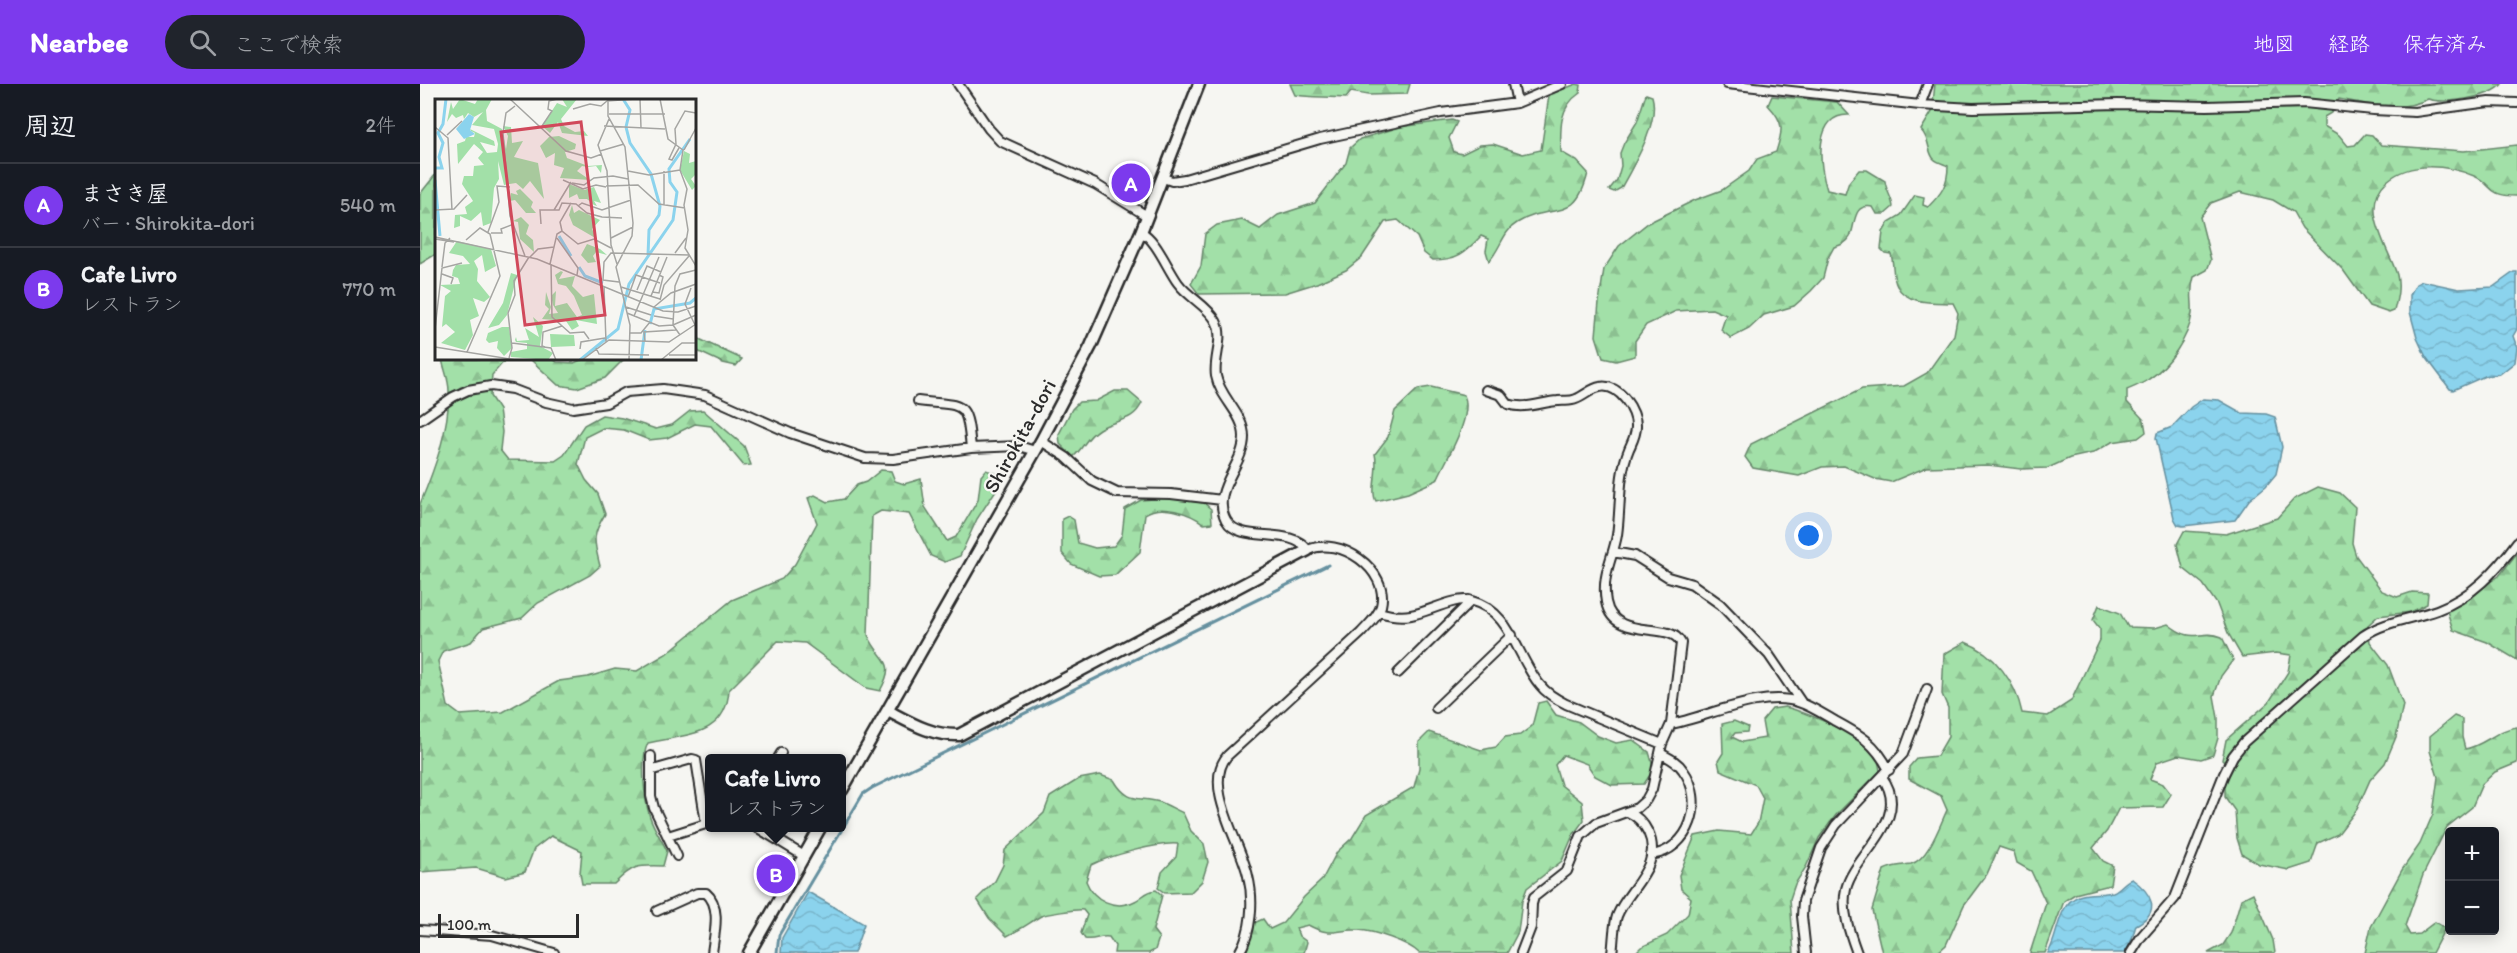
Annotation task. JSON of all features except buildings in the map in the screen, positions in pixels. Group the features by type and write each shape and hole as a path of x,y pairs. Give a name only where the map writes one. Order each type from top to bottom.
{"street":[{"path":"958,84 1000,141 1095,184 1147,216"},
{"name":"Shirokita-dori","path":"846,783 1035,452 1091,346 1141,232 1199,84"},
{"path":"1513,84 1517,103"},
{"path":"1162,178 1172,181 1185,179 1320,139 1389,123 1441,113 1517,103 1562,84"},
{"path":"1727,84 1920,105 2003,108 2118,104 2207,106 2304,103 2406,112 2489,102 2517,103"},
{"path":"1920,105 1928,84"},
{"path":"1141,232 1151,239 1162,260 1186,294 1208,311 1216,321 1220,332 1216,375 1222,393 1237,417 1244,436 1241,452 1225,485 1222,500 1225,519 1237,530 1290,539 1303,543 1308,550"},
{"path":"420,420 453,397 468,390 491,386 512,389 546,402 573,408 606,402 626,392 663,389 705,395 789,433 865,458 893,459 971,448 1019,446 1035,452"},
{"path":"1486,390 1501,395 1508,404 1523,407 1570,401 1599,387 1607,387 1621,395 1635,416 1636,426 1624,464 1613,552 1609,559 1606,578 1606,602 1610,612 1629,627 1675,635 1681,643 1671,724 1662,744 1657,774 1646,800 1628,812 1596,823 1581,836 1567,871 1534,897 1529,937 1521,953"},
{"path":"918,401 958,406 964,410 968,416 971,448"},
{"path":"1041,441 1066,457 1092,481 1117,493 1171,494 1222,500"},
{"path":"2131,953 2141,937 2175,898 2224,774 2233,756 2244,742 2363,636 2381,626 2438,609 2453,602 2485,581 2517,542"},
{"path":"888,711 931,733 943,736 959,735 1316,546 1329,546 1352,554 1373,574 1380,586 1382,597 1379,612 1321,672 1227,756 1219,770 1221,795 1248,874 1251,895 1247,935 1239,953"},
{"path":"1613,552 1635,556 1668,577 1692,584 1720,604 1769,655 1801,702"},
{"path":"1379,612 1408,616 1461,599 1481,603 1491,610 1512,636 1540,685 1551,696 1662,744"},
{"path":"1398,674 1467,605 1469,600"},
{"path":"1436,708 1512,636"},
{"path":"1806,953 1802,915 1803,901 1821,848 1836,825 1903,754 1908,746 1927,689"},
{"path":"1671,724 1759,700 1801,702 1861,735 1872,744 1889,770"},
{"path":"1651,855 1671,849 1678,842 1688,830 1695,809 1688,778 1683,769 1660,753"},
{"path":"651,756 653,802 659,821 678,856"},
{"path":"652,770 692,759 696,760 705,807"},
{"path":"1857,953 1844,904 1845,891 1849,879 1887,823 1889,798 1887,784 1882,777"},
{"path":"1612,953 1614,926 1618,914 1645,874 1651,855 1652,846 1647,830 1636,816 1628,812"},
{"path":"668,836 705,824"},
{"path":"765,832 804,856"},
{"path":"749,953 818,832"},
{"path":"657,911 697,893 706,893 714,904 716,918 712,953"},
{"path":"420,930 492,935 554,953"}],"green space":[{"path":"1290,84 1410,84 1407,94 1368,95 1351,92 1346,98 1295,95"},
{"path":"1576,84 1581,85 1580,93 1568,105 1562,119 1561,152 1577,161 1588,173 1583,189 1569,206 1561,210 1541,213 1512,226 1489,261 1486,251 1488,239 1481,236 1455,257 1433,260 1424,253 1417,237 1398,220 1385,222 1362,257 1346,270 1317,283 1285,293 1199,294 1191,284 1201,266 1205,234 1217,225 1242,220 1260,229 1278,215 1315,203 1346,163 1350,148 1360,139 1400,127 1452,120 1457,122 1449,138 1454,152 1462,154 1480,145 1493,144 1523,154 1541,150 1549,95"},
{"path":"1935,84 2502,84 2488,93 2467,99 2444,101 2428,99 2406,106 2373,105 2339,99 2331,113 2324,117 2324,126 2339,135 2348,146 2355,145 2365,134 2372,135 2381,145 2464,151 2517,145 2517,196 2500,194 2474,176 2441,167 2407,170 2387,181 2379,191 2375,203 2375,215 2398,280 2394,311 2389,313 2369,306 2343,270 2302,228 2293,212 2273,200 2240,192 2211,203 2200,217 2211,260 2207,270 2194,277 2191,292 2192,314 2187,332 2164,367 2146,381 2127,390 2127,402 2144,420 2146,432 2138,438 2112,442 2093,453 2070,458 2048,468 2021,469 1988,465 1927,467 1891,482 1875,479 1844,466 1822,467 1799,476 1753,468 1745,457 1751,444 1862,389 1904,386 1927,373 1954,335 1958,313 1953,303 1922,301 1907,297 1894,279 1891,254 1881,249 1883,232 1889,222 1901,215 1915,195 1924,197 1923,205 1928,207 1945,184 1948,166 1934,159 1921,130 1932,112"},
{"path":"1646,94 1652,96 1653,107 1649,131 1621,188 1614,192 1609,190 1617,180 1621,166 1620,153 1637,122"},
{"path":"1772,96 1837,102 1849,115 1837,117 1829,123 1824,132 1821,155 1827,190 1845,194 1849,182 1859,170 1867,170 1885,181 1893,207 1885,214 1877,214 1873,207 1861,208 1858,211 1849,239 1844,244 1834,247 1828,258 1823,278 1794,306 1764,315 1749,329 1731,338 1721,330 1726,315 1712,309 1676,311 1646,325 1635,341 1635,356 1616,361 1603,358 1596,336 1604,269 1619,246 1648,223 1695,200 1722,190 1749,171 1757,159 1776,152 1781,127 1768,105"},
{"path":"435,175 435,255 420,264 420,194"},
{"path":"696,337 742,359 736,366 723,363 696,350"},
{"path":"442,360 505,360 492,375 490,396 499,410 502,432 500,450 508,460 555,461 564,455 584,425 602,415 622,418 656,429 672,425 690,411 703,410 744,446 751,465 744,466 711,426 695,424 667,438 649,440 624,430 603,428 585,437 578,464 586,480 598,494 605,514 597,528 595,539 600,566 590,575 538,603 522,618 483,628 471,642 443,651 438,661 448,706 460,715 503,712 559,681 588,677 615,669 637,671 666,654 732,600 782,579 795,564 817,523 808,498 815,495 828,502 844,499 857,485 866,482 881,470 891,471 895,481 904,484 921,479 925,507 947,541 956,537 978,500 981,476 986,470 998,474 998,487 977,519 960,556 945,562 931,556 909,514 881,511 872,516 868,635 887,666 885,680 880,691 866,688 805,643 778,641 729,690 726,705 720,717 712,725 689,735 648,743 644,758 645,790 650,817 667,851 663,866 636,868 626,873 614,884 582,884 580,873 582,851 551,836 534,849 525,872 506,877 476,868 420,872 420,504 436,463 444,434 448,406 447,379"},
{"path":"531,360 574,363 581,360 623,360 605,378 577,388 558,385"},
{"path":"1431,387 1464,395 1465,414 1452,449 1437,480 1408,493 1376,501 1374,497 1375,454 1388,437 1395,411 1418,389"},
{"path":"1115,391 1128,391 1142,403 1134,414 1094,432 1073,457 1060,444 1059,434 1072,409 1079,402 1096,401"},
{"path":"2318,487 2340,493 2355,507 2352,543 2356,556 2382,591 2397,597 2412,592 2428,593 2427,604 2411,612 2378,616 2368,625 2370,642 2388,665 2403,705 2396,737 2385,763 2370,780 2357,809 2338,834 2318,843 2311,863 2289,870 2259,864 2242,854 2237,838 2235,811 2225,797 2225,784 2232,769 2222,760 2226,740 2269,702 2288,672 2291,655 2276,653 2242,657 2228,633 2217,604 2203,584 2183,568 2177,544 2184,531 2226,534 2277,518 2294,499"},
{"path":"1167,498 1204,503 1211,509 1212,523 1204,524 1184,513 1167,509 1145,514 1140,552 1115,575 1099,576 1071,564 1062,553 1062,519 1068,516 1074,520 1078,543 1095,548 1114,546 1122,535 1125,509 1141,500"},
{"path":"2517,553 2517,660 2487,642 2453,630 2447,611 2499,576"},
{"path":"2099,605 2120,613 2128,627 2155,628 2168,624 2185,634 2208,634 2222,637 2233,660 2221,676 2214,696 2218,718 2218,738 2213,755 2201,759 2178,755 2157,762 2150,779 2163,784 2171,794 2163,807 2119,808 2107,831 2093,848 2103,861 2113,866 2110,885 2075,894 2064,901 2045,953 2030,953 2046,903 2031,871 2017,863 2014,852 1999,847 1987,874 1964,905 1946,945 1937,953 1882,953 1872,910 1884,870 1911,864 1923,856 1933,841 1947,810 1941,796 1909,779 1909,767 1917,758 1937,756 1948,737 1948,708 1942,694 1944,654 1965,642 1976,647 1995,661 2009,680 2022,713 2048,716 2071,701 2100,640 2100,629 2093,620"},
{"path":"1546,701 1556,715 1579,722 1598,736 1616,743 1633,740 1649,752 1654,769 1644,784 1612,785 1595,776 1587,764 1563,755 1555,765 1561,785 1582,802 1584,820 1573,835 1562,861 1527,888 1522,901 1518,932 1507,953 1419,953 1399,941 1373,932 1350,930 1328,932 1308,925 1296,928 1299,936 1307,942 1304,953 1246,953 1254,923 1263,919 1270,929 1283,923 1304,897 1322,880 1337,852 1352,838 1366,815 1414,787 1419,768 1419,742 1429,732 1481,750 1496,747 1505,737 1520,735 1532,726 1538,703"},
{"path":"1785,707 1804,713 1863,741 1874,751 1880,771 1836,815 1819,838 1806,867 1795,884 1790,899 1794,953 1635,953 1641,947 1667,935 1688,914 1691,898 1681,889 1679,875 1695,836 1719,831 1751,834 1758,823 1763,798 1756,785 1720,770 1718,761 1723,753 1722,724 1734,721 1748,727 1747,732 1735,733 1732,737 1742,742 1765,738 1762,721 1772,709"},
{"path":"2454,716 2462,719 2465,749 2478,745 2510,728 2517,727 2517,763 2495,772 2482,784 2472,807 2445,827 2423,875 2405,926 2410,935 2419,934 2435,922 2445,928 2432,953 2365,953 2371,927 2402,870 2420,844 2433,814 2438,777 2430,751 2430,736"},
{"path":"1100,775 1114,780 1119,788 1129,796 1160,802 1183,813 1191,831 1204,844 1208,862 1202,881 1191,892 1165,893 1158,888 1162,872 1176,857 1178,844 1134,850 1091,865 1086,881 1094,894 1106,902 1127,904 1156,890 1162,895 1153,930 1159,938 1155,950 1149,953 1114,953 1115,946 1109,937 1085,939 1081,933 1087,915 1083,910 1041,916 1007,936 989,918 977,899 995,881 1003,865 1005,850 1044,813 1050,797 1079,779"},
{"path":"2253,893 2273,940 2275,953 2208,953 2223,945 2231,933 2241,899"}],"water":[{"path":"2517,272 2517,329 2513,336 2517,347 2515,362 2500,374 2485,376 2453,390 2450,389 2426,357 2417,338 2410,312 2410,295 2416,284 2422,281 2459,289 2493,287"},
{"path":"2203,399 2219,400 2242,413 2266,414 2275,417 2282,447 2276,474 2249,500 2235,520 2183,526 2178,525 2174,518 2156,438 2157,433 2172,427 2191,407"},
{"path":"2132,879 2149,896 2151,908 2144,920 2136,925 2125,953 2048,953 2062,913 2072,900 2083,895 2113,892"},
{"path":"808,892 864,924 854,953 781,953 782,938"}],"waterway":[{"path":"846,823 863,794 872,788 1328,565"},
{"path":"777,953 779,935 840,832"}],"place":[{"name":"まさき屋","path":"1131,183"},
{"name":"Cafe Livro","path":"776,874"}]}
